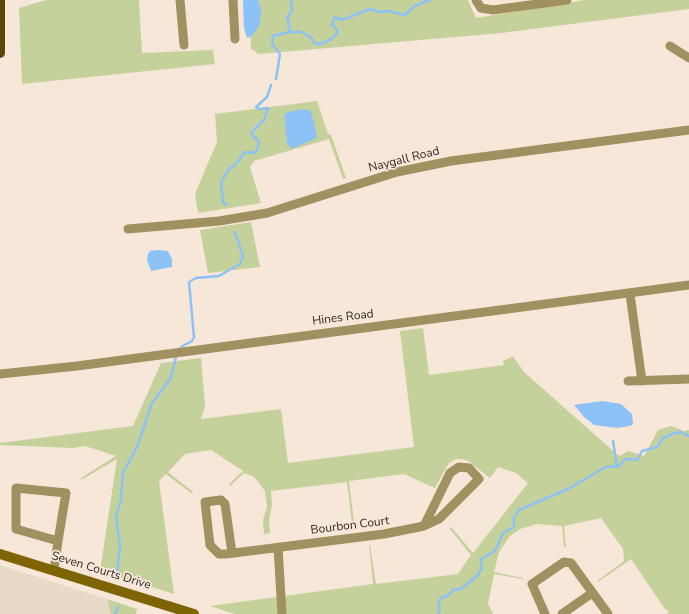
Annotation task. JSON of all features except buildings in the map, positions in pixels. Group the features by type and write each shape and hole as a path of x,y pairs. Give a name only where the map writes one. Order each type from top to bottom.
{"main road":[{"path":"0,0 0,53"}],"street":[{"path":"180,0 184,45"},
{"path":"233,0 235,39"},
{"path":"476,0 481,8 493,10 568,0"},
{"path":"670,46 689,58"},
{"name":"Naygall Road","path":"128,229 219,221 267,213 397,172 451,161 689,130"},
{"name":"Hines Road","path":"0,374 70,367 332,331 630,294 689,285"},
{"path":"630,294 642,381"},
{"path":"628,381 689,379"},
{"name":"Bourbon Court","path":"232,553 226,504 221,500 205,502 210,545 218,554 232,553 384,534 424,526 432,524 444,515 479,478 469,468 459,467 450,473 424,526"},
{"path":"54,570 66,493 16,488 16,529 58,541"},
{"path":"278,547 282,614"},
{"name":"Seven Courts Drive","path":"0,554 191,614"},
{"path":"545,614 532,584 564,562 570,563 608,614"},
{"path":"562,614 592,593"}],"shaded area":[{"path":"0,565 107,599 111,614 0,614"}],"green space":[{"path":"46,0 139,0 142,53 213,50 215,64 22,84 19,8"},
{"path":"249,0 468,0 476,18 585,0 689,0 689,9 501,33 259,54 251,49"},
{"path":"317,101 328,134 331,135 346,178 343,179 329,139 254,161 250,167 261,203 198,213 195,194 217,142 215,114"},
{"path":"251,222 260,267 208,273 200,230"},
{"path":"423,328 429,375 504,365 503,361 513,356 524,372 619,456 629,451 644,456 658,430 671,426 684,431 689,430 689,614 667,614 669,611 665,609 631,559 598,582 597,581 624,561 623,549 601,518 564,526 566,547 564,547 562,526 537,524 520,529 510,536 499,552 494,572 523,579 494,574 488,604 493,614 235,614 210,606 373,584 369,545 376,584 458,574 471,555 449,528 451,527 473,553 528,483 516,473 498,467 490,478 468,461 462,459 456,459 449,463 435,488 404,474 349,481 354,522 352,523 347,482 271,491 272,506 269,520 270,533 264,534 263,520 267,507 265,491 254,477 244,473 230,486 229,484 243,471 211,450 185,454 168,472 193,492 192,494 166,474 159,481 174,594 100,571 117,459 81,480 81,478 116,456 85,446 73,448 0,445 0,443 133,426 161,363 201,358 205,406 201,419 281,409 288,463 414,447 400,331"},
{"path":"107,599 137,609 136,614 111,614"}],"water":[{"path":"243,0 258,0 260,5 261,16 259,26 252,36 247,38 244,28"},
{"path":"304,109 311,111 317,136 315,139 291,149 287,143 284,115 288,112"},
{"path":"150,251 168,251 172,259 172,267 151,271 147,260 148,254"},
{"path":"603,401 621,404 632,414 633,424 630,426 617,428 594,425 584,417 574,405"}],"waterway":[{"path":"289,32 290,26 287,18 292,11 291,0"},
{"path":"276,79 280,54 272,44 273,36 289,32 301,32 311,37 314,43 319,44 328,41 337,34 337,30 332,24 335,17 342,20 370,9 380,12 389,11 405,15 414,6 430,0"},
{"path":"226,205 223,202 221,183 228,170 235,165 245,152 254,153 257,150 259,142 251,133 264,120 268,108 259,109 256,107 267,97 271,85"},
{"path":"181,347 192,341 194,337 189,282 196,278 219,276 240,264 243,256 235,232"},
{"path":"117,573 120,545 116,516 121,500 123,473 137,447 152,403 171,378 176,356"},
{"path":"438,614 440,608 438,603 441,598 449,595 453,590 461,589 477,576 482,568 481,559 495,551 503,533 514,527 514,518 519,510 568,489 606,467 619,466 624,460 627,459 637,460 642,451 657,447 663,438 680,432 689,436"},
{"path":"613,441 617,467"},
{"path":"115,614 118,607"}]}
